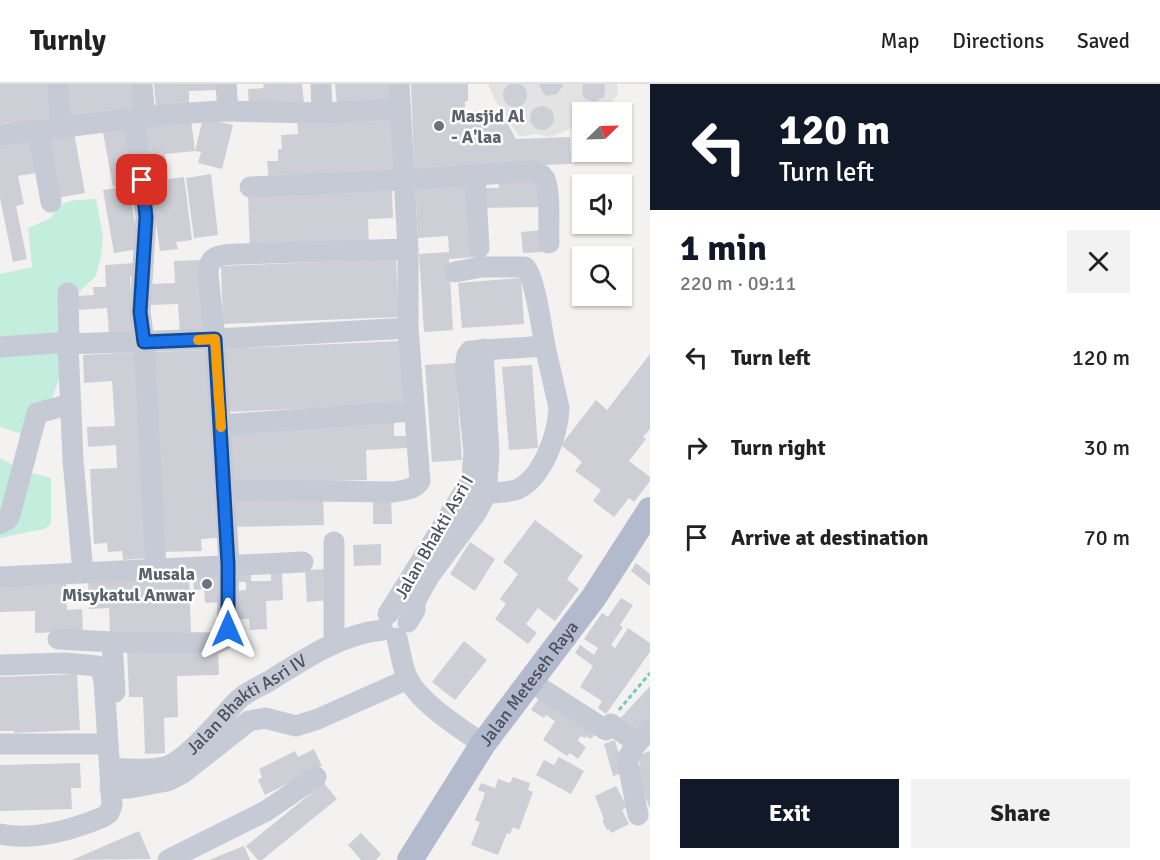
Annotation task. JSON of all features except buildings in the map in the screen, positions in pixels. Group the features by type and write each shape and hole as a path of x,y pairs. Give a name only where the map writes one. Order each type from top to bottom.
{"main road":[{"name":"Jalan Meteseh Raya","path":"410,860 483,744 594,597 650,510"}],"street":[{"path":"58,84 60,127"},
{"path":"142,84 139,118 146,217 140,312 144,342 156,569"},
{"path":"226,84 228,111"},
{"path":"321,84 322,113"},
{"path":"224,490 393,492 409,489 419,484 421,478 408,328 408,249 399,84"},
{"path":"0,135 161,115 228,111 322,113 399,109"},
{"path":"38,130 51,202"},
{"path":"250,187 539,173 544,178 547,192 549,243"},
{"path":"475,176 479,248"},
{"path":"58,639 218,643 224,641 228,636 228,564 215,339 208,265 213,259 221,255 408,249"},
{"path":"455,272 481,267 525,267 529,270 560,408 550,448 539,471 529,483 516,490 486,494"},
{"path":"68,293 71,404 83,573"},
{"path":"0,347 215,339 408,328"},
{"path":"483,744 442,715 424,699 408,679 394,626 476,513 486,494 489,454 485,403 477,350 545,346"},
{"name":"Jalan Bhakti Asri I","path":"394,626 472,478 474,452 465,362 477,350"},
{"path":"0,524 10,515 37,413 71,404"},
{"path":"220,426 414,411"},
{"path":"334,542 334,643"},
{"path":"0,577 303,562"},
{"name":"Jalan Bhakti Asri IV","path":"110,778 129,770 166,767 178,760 241,697 305,657 360,633 394,626"},
{"path":"0,834 35,835 61,832 109,813 112,804 110,778 113,737 112,642"},
{"path":"0,665 64,663 97,666 104,681 113,737"},
{"path":"110,778 130,788 167,781 183,773 249,721 265,718 296,726 318,719 408,679"},
{"path":"531,682 606,730 611,724 643,736 627,759 638,815"},
{"path":"0,744 113,737"},
{"path":"168,860 266,811 316,777"}],"path":[{"path":"611,724 621,707 650,673"}],"shaded area":[{"path":"488,84 617,84 618,93 612,102 572,102 572,128 550,137 535,134 519,137 496,102"}],"green space":[{"path":"96,199 103,237 101,256 96,276 82,289 67,311 61,374 37,439 0,427 0,274 32,267 28,228 51,218 59,206 64,203"},
{"path":"0,458 24,471 51,478 51,524 44,529 0,538"}],"slow traffic":[{"path":"198,340 215,339 221,427"}],"place":[{"name":"Masjid Al - A'laa","path":"439,126"},
{"name":"Musala Misykatul Anwar","path":"207,584"}],"route":[{"path":"142,180 146,217 140,312 144,342 215,339 228,564 228,629"}]}
